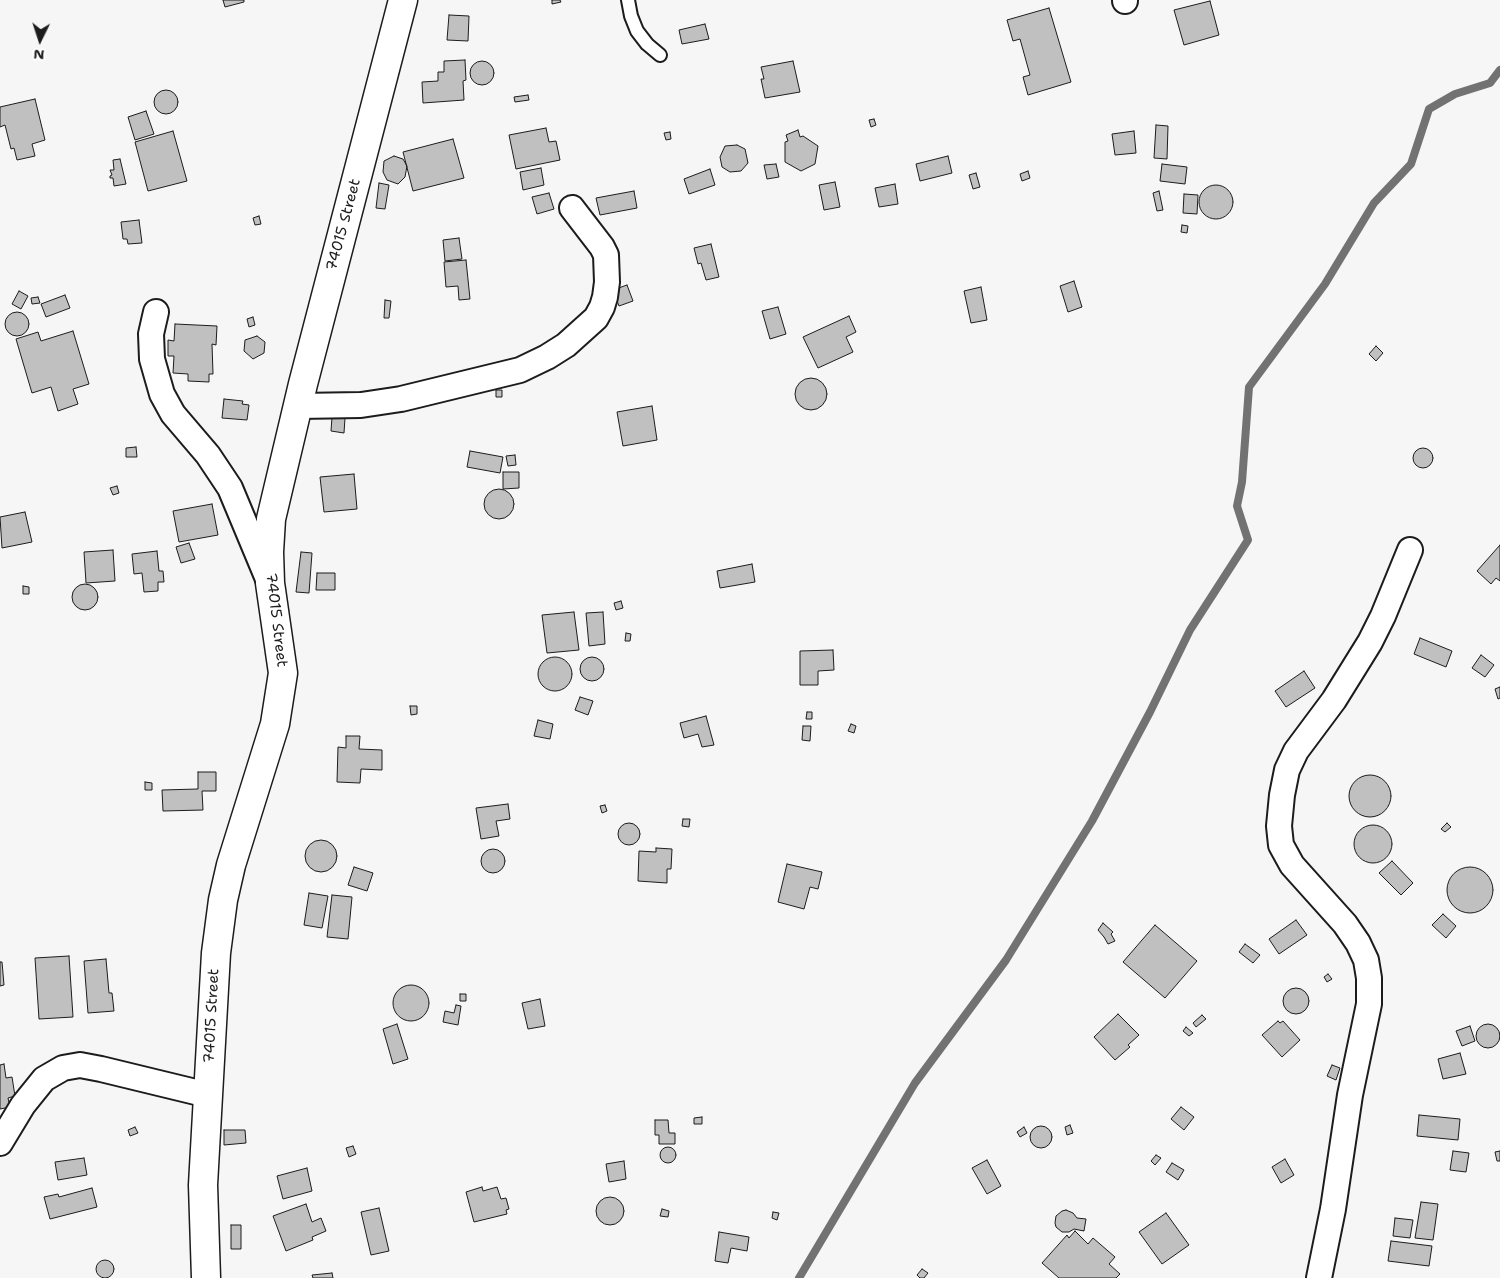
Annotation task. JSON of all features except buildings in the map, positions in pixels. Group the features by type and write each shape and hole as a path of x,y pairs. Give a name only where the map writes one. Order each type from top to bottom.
{"street":[{"name":"74015 Street","path":"206,1278 203,1185 216,953 223,900 231,865 275,724 283,673 270,583 271,519 298,406 403,0"},
{"path":"298,406 361,404 401,399 520,370 566,345 596,318 602,307 607,282 606,255 572,208"},
{"path":"156,312 152,334 152,359 162,394 173,414 208,455 230,488 270,583"},
{"path":"1320,1278 1350,1095 1370,1004 1369,978 1366,960 1350,931 1292,865 1281,845 1279,826 1282,795 1287,770 1296,750 1334,700 1370,642 1383,616 1410,550"},
{"path":"0,1143 23,1105 44,1080 63,1068 80,1065 208,1095"}],"lane":[{"path":"628,0 631,16 637,31 647,44 660,55"}],"waterway":[{"path":"799,1278 915,1083 1006,960 1092,821 1150,712 1190,630 1248,540 1237,506 1242,482 1249,387 1325,284 1374,203 1411,164 1429,109 1455,94 1490,83 1500,70"}]}
